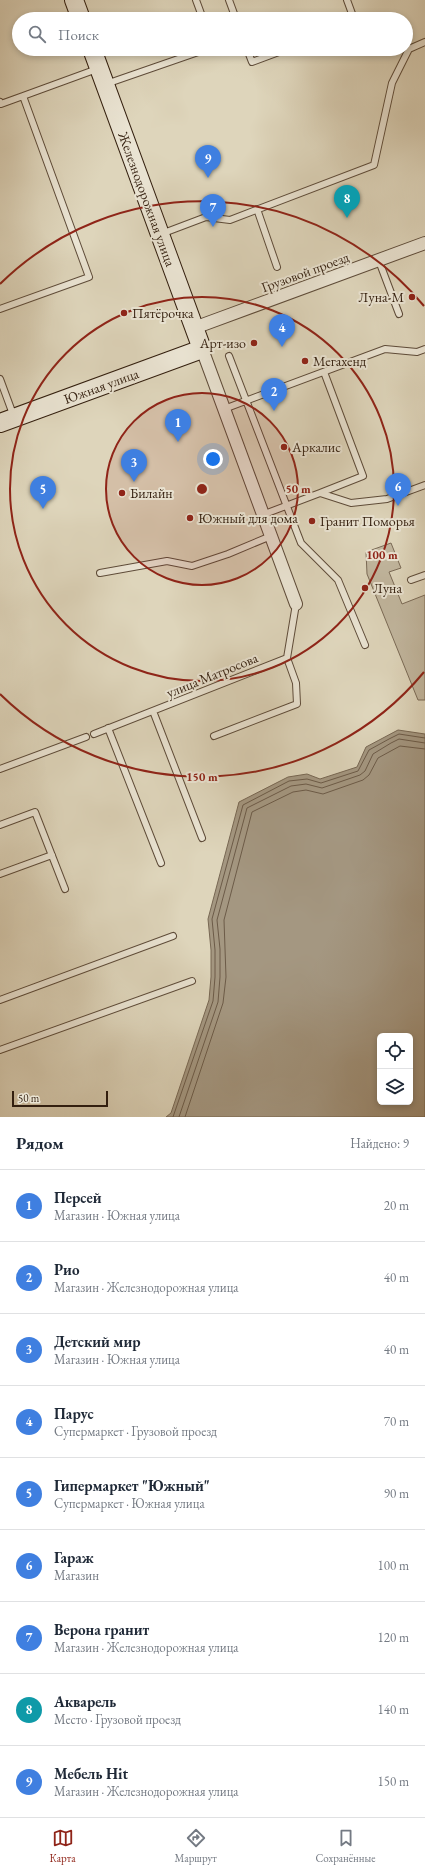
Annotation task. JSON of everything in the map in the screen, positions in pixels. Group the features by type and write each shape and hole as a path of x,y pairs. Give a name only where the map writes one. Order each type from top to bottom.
{"main road":[{"path":"74,0 78,12"},
{"name":"Железнодорожная улица","path":"94,56 202,349"},
{"name":"Южная улица","path":"7,420 202,349"}],"street":[{"name":"Грузовой проезд","path":"194,328 425,244"},
{"path":"202,349 296,604"}],"lane":[{"path":"196,0 200,12"},
{"path":"229,0 233,12"},
{"path":"347,0 351,12"},
{"path":"413,46 425,42"},
{"path":"0,102 1,104 24,96 181,56"},
{"path":"250,56 252,62 268,56"},
{"path":"160,234 206,217 230,220 374,165 392,83 405,56"},
{"path":"0,309 89,277 24,96"},
{"path":"256,210 277,267"},
{"path":"379,261 399,314"},
{"path":"224,409 385,349 417,352 425,349"},
{"path":"229,356 288,505 301,543 338,580 365,645"},
{"path":"262,515 363,476 324,372"},
{"path":"0,379 7,420"},
{"path":"320,493 351,503 387,499 425,485"},
{"path":"100,574 167,561 192,566 228,554 271,536"},
{"path":"411,580 425,575"},
{"path":"214,736 297,704 296,683 288,658 296,604"},
{"name":"улица Матросова","path":"94,734 288,658"},
{"path":"153,711 202,838"},
{"path":"108,728 162,863"},
{"path":"0,769 86,737"},
{"path":"0,825 35,812 65,889"},
{"path":"0,874 52,855"},
{"path":"0,1000 173,936"},
{"path":"0,1050 192,981"}],"shaded area":[{"path":"391,543 401,568 389,572 402,604 425,595 425,700 418,700 367,574 366,552"}],"water":[{"path":"398,730 425,734 425,1117 166,1117 171,1113 209,1000 211,950 208,919 239,802 288,777 307,774 320,779 357,767 366,747"}],"place":[{"name":"Мебель Hit","path":"208,178"},
{"name":"Акварель","path":"347,218"},
{"name":"Верона гранит","path":"213,227"},
{"name":"Луна-М","path":"412,297"},
{"name":"Пятёрочка","path":"124,313"},
{"name":"Арт-изо","path":"254,343"},
{"name":"Парус","path":"282,347"},
{"name":"Мегахенд","path":"305,361"},
{"name":"Рио","path":"274,411"},
{"name":"Персей","path":"178,442"},
{"name":"Аркалис","path":"284,447"},
{"name":"Детский мир","path":"134,482"},
{"name":"Билайн","path":"122,493"},
{"name":"Гараж","path":"398,506"},
{"name":"Гипермаркет \"Южный\"","path":"43,509"},
{"name":"Южный для дома","path":"190,518"},
{"name":"Гранит Поморья","path":"312,521"},
{"name":"Луна","path":"365,588"}]}
